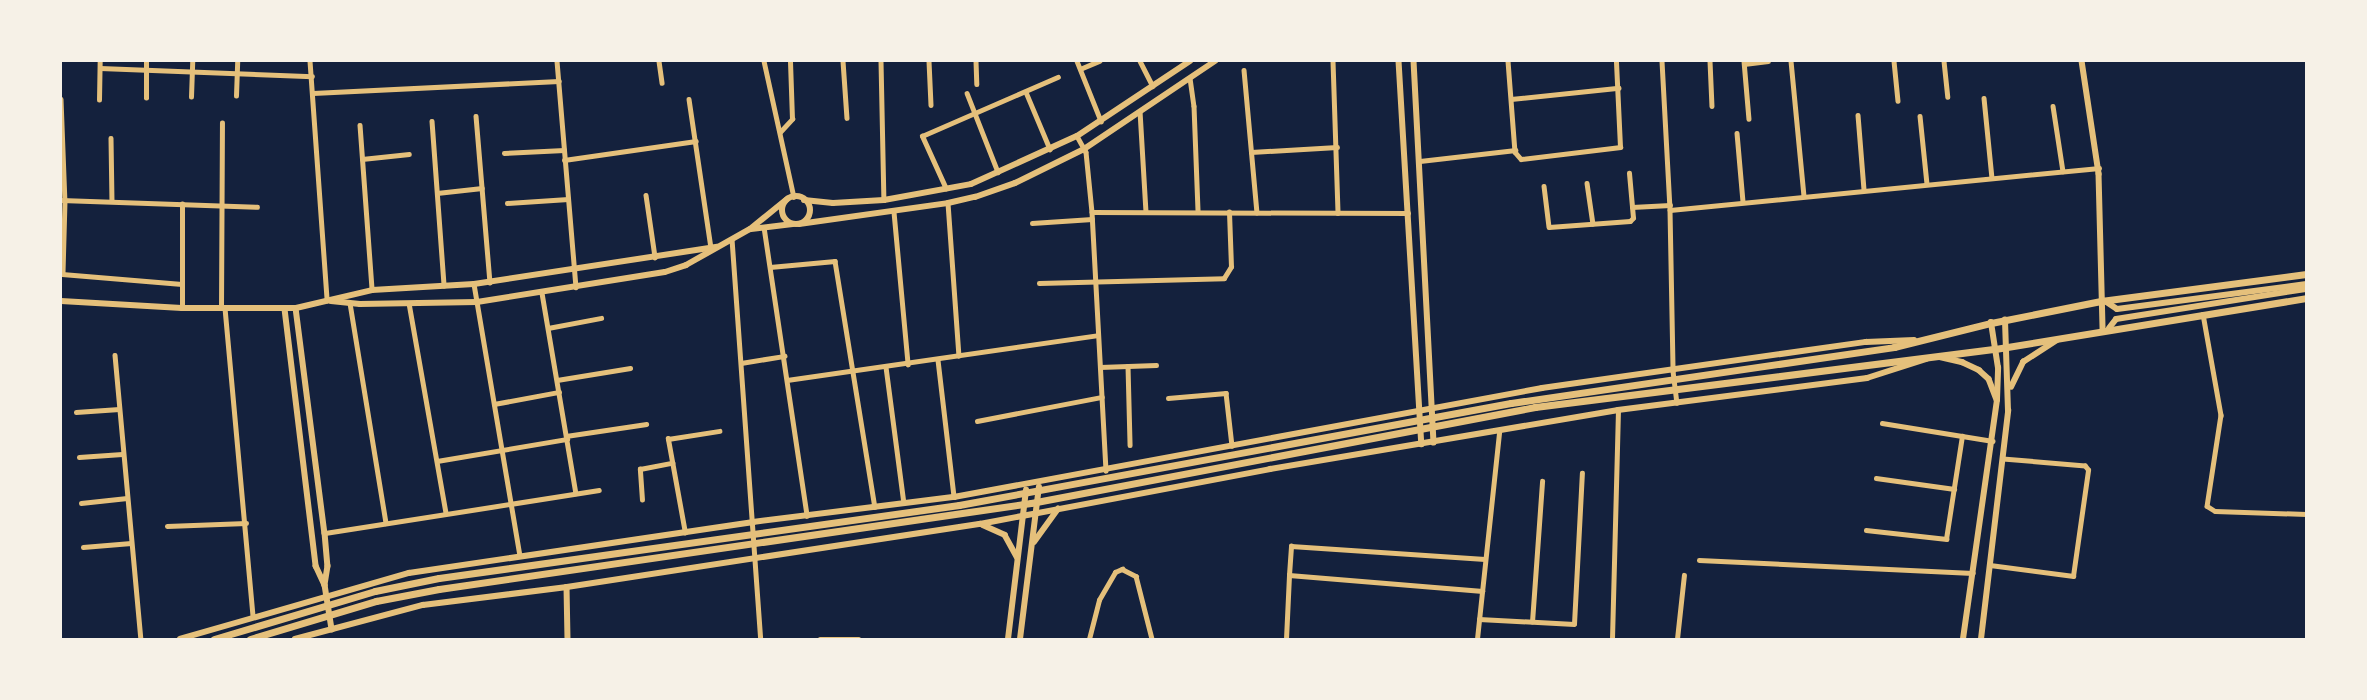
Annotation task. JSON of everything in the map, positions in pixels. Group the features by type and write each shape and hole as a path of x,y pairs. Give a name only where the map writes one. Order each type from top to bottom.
{"main road":[{"path":"328,300 350,303 477,302 665,272 686,265 714,247 750,229 791,198 833,203 884,200 946,190 999,174 1077,136 1190,61"},
{"path":"750,229 894,212 975,198 1016,183 1084,149 1215,61"},
{"path":"791,198 782,207 783,216 797,224"},
{"path":"797,224 806,219 809,211 804,200"},
{"path":"61,301 182,308 285,309 372,290 490,282 714,247"},
{"path":"214,639 374,591 439,578 959,505 1511,402 1894,347 1931,341 1991,323 2103,301 2306,274"},
{"path":"2103,301 2117,309 2306,284"},
{"path":"2106,329 2116,319 2306,289"},
{"path":"250,639 376,601 439,589 1030,503 1535,407 1933,357 2306,298"}],"street":[{"path":"99,100 100,61"},
{"path":"146,61 146,98"},
{"path":"191,98 192,61"},
{"path":"236,96 237,61"},
{"path":"310,61 328,300"},
{"path":"558,61 564,160 576,287"},
{"path":"659,61 662,82"},
{"path":"764,61 780,132 791,198"},
{"path":"780,132 792,119 790,61"},
{"path":"843,61 847,118"},
{"path":"882,61 884,200"},
{"path":"929,61 931,105"},
{"path":"976,61 977,84"},
{"path":"1077,61 1101,121"},
{"path":"1080,69 1099,61"},
{"path":"1140,61 1153,86"},
{"path":"1333,61 1338,147 1338,213"},
{"path":"1399,61 1422,444"},
{"path":"1414,61 1434,442"},
{"path":"1508,61 1515,150 1516,156 1521,159 1618,149 1621,144 1616,61"},
{"path":"1662,61 1670,207 1673,371 1677,403"},
{"path":"1710,61 1712,106"},
{"path":"1749,119 1744,63 1768,61"},
{"path":"1791,61 1804,195"},
{"path":"1894,61 1898,101"},
{"path":"1944,61 1948,97"},
{"path":"2082,61 2098,168 2103,301 2106,329"},
{"path":"100,68 312,76"},
{"path":"1244,70 1257,212"},
{"path":"946,190 922,136 1058,77"},
{"path":"1190,78 1194,106 1198,212"},
{"path":"313,93 559,81"},
{"path":"1511,99 1618,88"},
{"path":"1026,92 1050,149"},
{"path":"967,93 999,174"},
{"path":"1984,98 1992,178"},
{"path":"61,99 62,274 182,284"},
{"path":"689,99 714,247"},
{"path":"2054,106 2063,171"},
{"path":"1140,111 1146,212"},
{"path":"476,116 490,282"},
{"path":"1858,116 1864,190"},
{"path":"1920,116 1927,184"},
{"path":"432,121 444,286"},
{"path":"222,123 223,308 246,523 253,617"},
{"path":"360,126 372,290"},
{"path":"1737,133 1743,202"},
{"path":"1077,136 1084,149 1092,212 1106,470"},
{"path":"111,138 112,201"},
{"path":"564,160 696,141"},
{"path":"1251,152 1338,147"},
{"path":"504,153 564,150"},
{"path":"1420,160 1515,150"},
{"path":"362,159 409,154"},
{"path":"1632,207 1670,207 1743,202 2098,168"},
{"path":"1544,186 1548,226 1632,221 1629,173"},
{"path":"1587,183 1593,224"},
{"path":"438,193 482,188"},
{"path":"646,195 655,257"},
{"path":"507,203 568,199"},
{"path":"63,200 257,207"},
{"path":"948,203 959,356"},
{"path":"182,204 182,308"},
{"path":"894,212 908,364"},
{"path":"1092,212 1408,213"},
{"path":"1039,283 1224,278 1231,267 1229,212"},
{"path":"1032,223 1092,219"},
{"path":"764,227 807,516"},
{"path":"732,239 761,639"},
{"path":"770,267 835,262 875,507"},
{"path":"474,284 520,555"},
{"path":"542,293 576,493"},
{"path":"350,303 386,523"},
{"path":"409,303 446,513"},
{"path":"296,308 325,533 328,566 325,586 332,629"},
{"path":"285,309 316,566 325,586"},
{"path":"2203,314 2221,415 2207,506 2215,511 2306,514"},
{"path":"548,328 601,318"},
{"path":"1982,639 2010,392 2005,320"},
{"path":"1963,639 1997,400 1995,348 1991,323"},
{"path":"787,380 938,360 1098,335"},
{"path":"2010,392 2024,362 2066,335"},
{"path":"180,639 326,594 409,573 520,555 753,522 954,497 1039,483 1432,406 1866,342 1931,341"},
{"path":"115,355 122,454 141,639"},
{"path":"741,363 784,356"},
{"path":"296,639 424,605 567,587 980,524 1270,469 1499,432 1618,410 1867,378 1933,357 1962,362 1979,370 1989,379 1997,400"},
{"path":"938,360 954,497"},
{"path":"1128,366 1130,445"},
{"path":"1100,367 1156,366"},
{"path":"886,367 904,503"},
{"path":"557,380 630,368"},
{"path":"494,404 559,392"},
{"path":"1168,398 1226,393 1232,446"},
{"path":"977,421 1102,397"},
{"path":"76,412 119,409"},
{"path":"1612,639 1618,410"},
{"path":"1882,423 1992,441"},
{"path":"436,461 646,424"},
{"path":"685,533 672,463 670,437 719,431"},
{"path":"1477,639 1499,432"},
{"path":"1866,530 1944,540 1962,436"},
{"path":"79,457 122,454"},
{"path":"1990,565 2073,576 2088,470 2085,466 2003,459"},
{"path":"642,500 640,469 672,463"},
{"path":"1479,619 1574,624 1582,474"},
{"path":"1876,478 1954,489"},
{"path":"1532,622 1542,481"},
{"path":"1020,639 1039,483"},
{"path":"1008,639 1024,516 1026,485"},
{"path":"325,533 599,490"},
{"path":"80,503 127,498"},
{"path":"1033,544 1058,510"},
{"path":"167,526 246,523"},
{"path":"980,524 1005,535 1015,549 1018,562"},
{"path":"84,547 131,543"},
{"path":"1286,639 1291,546 1485,559"},
{"path":"1699,560 1973,573"},
{"path":"1089,639 1099,600 1110,580 1122,569 1136,576 1152,639"},
{"path":"1288,575 1482,591"},
{"path":"1677,639 1684,575"},
{"path":"567,587 568,639"},
{"path":"820,639 859,639"}]}
